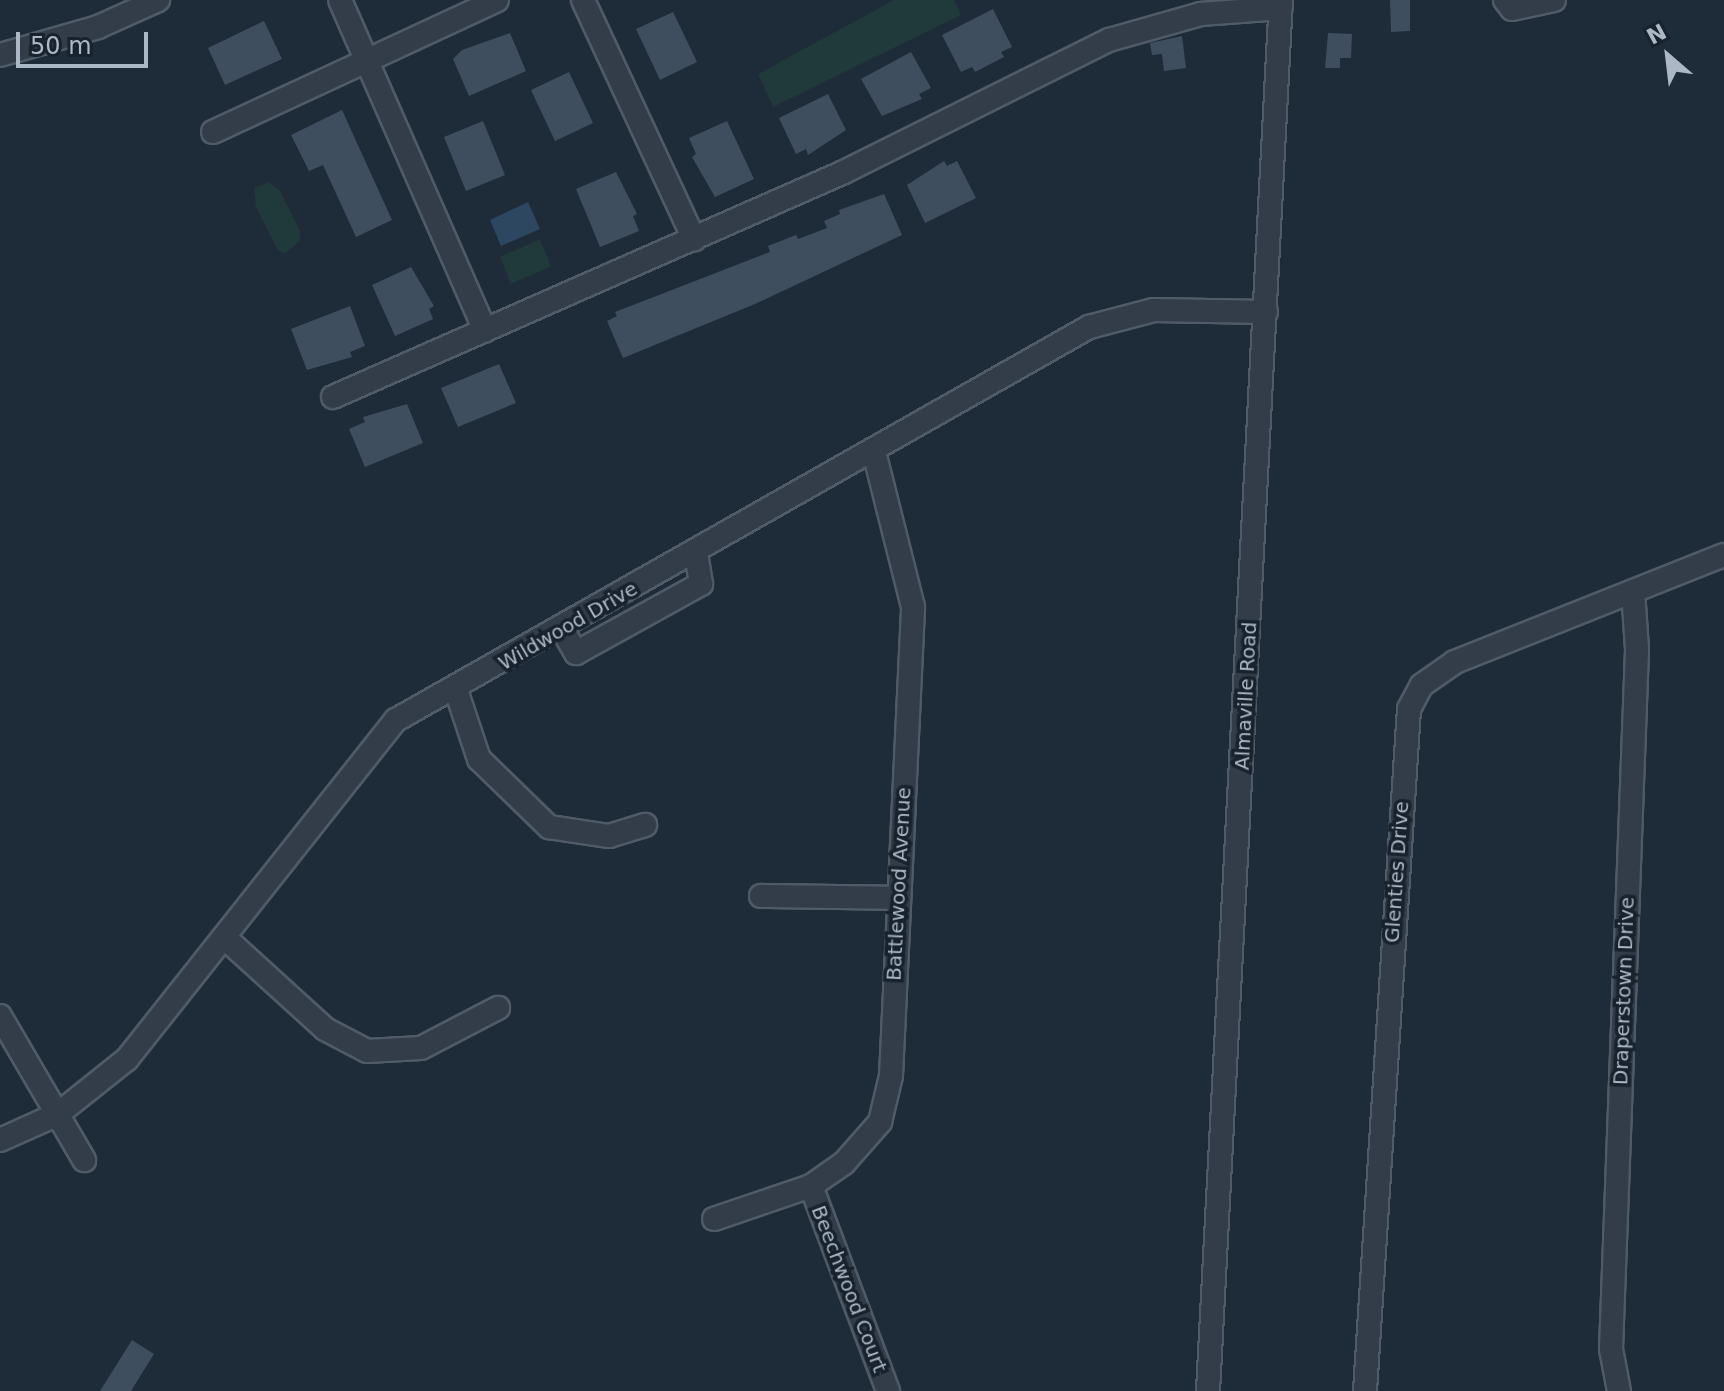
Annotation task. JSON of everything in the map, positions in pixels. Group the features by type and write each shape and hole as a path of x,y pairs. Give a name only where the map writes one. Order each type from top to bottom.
{"street":[{"path":"0,55 98,27 158,0"},
{"path":"340,0 485,331"},
{"path":"213,132 497,0"},
{"path":"583,0 694,239"},
{"path":"1505,0 1512,9 1554,0"},
{"path":"333,397 900,145 1109,40 1201,14 1281,4"},
{"name":"Almaville Road","path":"1208,1391 1281,4"},
{"name":"Wildwood Drive","path":"0,1140 58,1114 127,1059 396,720 456,690 1089,327 1154,310 1266,312"},
{"name":"Battlewood Avenue","path":"714,1219 811,1186 844,1163 880,1122 891,1076 913,607 874,452"},
{"name":"Glenties Drive","path":"1365,1391 1409,709 1422,685 1455,662 1724,555"},
{"name":"Draperstown Drive","path":"1619,1391 1611,1349 1637,649 1633,591"},
{"path":"456,690 479,759 549,827 609,836 645,825"},
{"path":"761,896 897,898"},
{"path":"224,937 325,1029 367,1051 421,1048 498,1008"},
{"path":"0,1016 84,1160"},
{"name":"Beechwood Court","path":"811,1186 888,1391"}],"green space":[{"path":"894,0 954,0 961,15 773,107 758,74"},
{"path":"269,182 280,191 300,231 300,241 286,253 278,251 256,207 254,188"},
{"path":"540,239 551,266 511,284 500,257"}],"water":[{"path":"528,202 540,229 501,246 490,220"}],"building":[{"path":"1390,0 1410,0 1410,31 1391,32"},
{"path":"993,9 1012,47 1001,52 1004,57 975,72 972,67 961,72 942,35"},
{"path":"673,12 697,62 660,80 636,29"},
{"path":"264,21 282,59 225,85 208,48"},
{"path":"510,33 526,71 469,96 453,59 462,50"},
{"path":"1328,33 1352,34 1351,58 1340,58 1340,68 1325,68"},
{"path":"1182,36 1186,68 1164,71 1162,54 1152,55 1150,43"},
{"path":"911,52 931,88 919,94 922,99 882,116 861,79"},
{"path":"569,72 593,123 555,141 531,90"},
{"path":"828,94 846,130 808,155 806,149 796,154 779,118"},
{"path":"342,110 392,220 356,237 323,165 309,171 291,135"},
{"path":"483,121 505,175 466,191 444,137"},
{"path":"727,121 754,179 715,197 692,157 696,154 689,138"},
{"path":"944,161 947,166 957,161 976,198 925,223 907,185"},
{"path":"616,172 637,214 633,216 639,231 600,247 576,189"},
{"path":"884,194 902,235 755,304 623,358 607,321 617,316 615,312 770,252 768,246 827,228 824,221 840,214 839,210"},
{"path":"411,267 434,306 429,309 433,319 395,336 372,285"},
{"path":"350,306 365,346 350,352 352,357 307,370 291,329"},
{"path":"499,364 516,403 458,427 441,388"},
{"path":"407,404 423,443 365,467 349,429 365,422 363,417"},
{"path":"132,1340 154,1354 131,1391 100,1391"}]}
